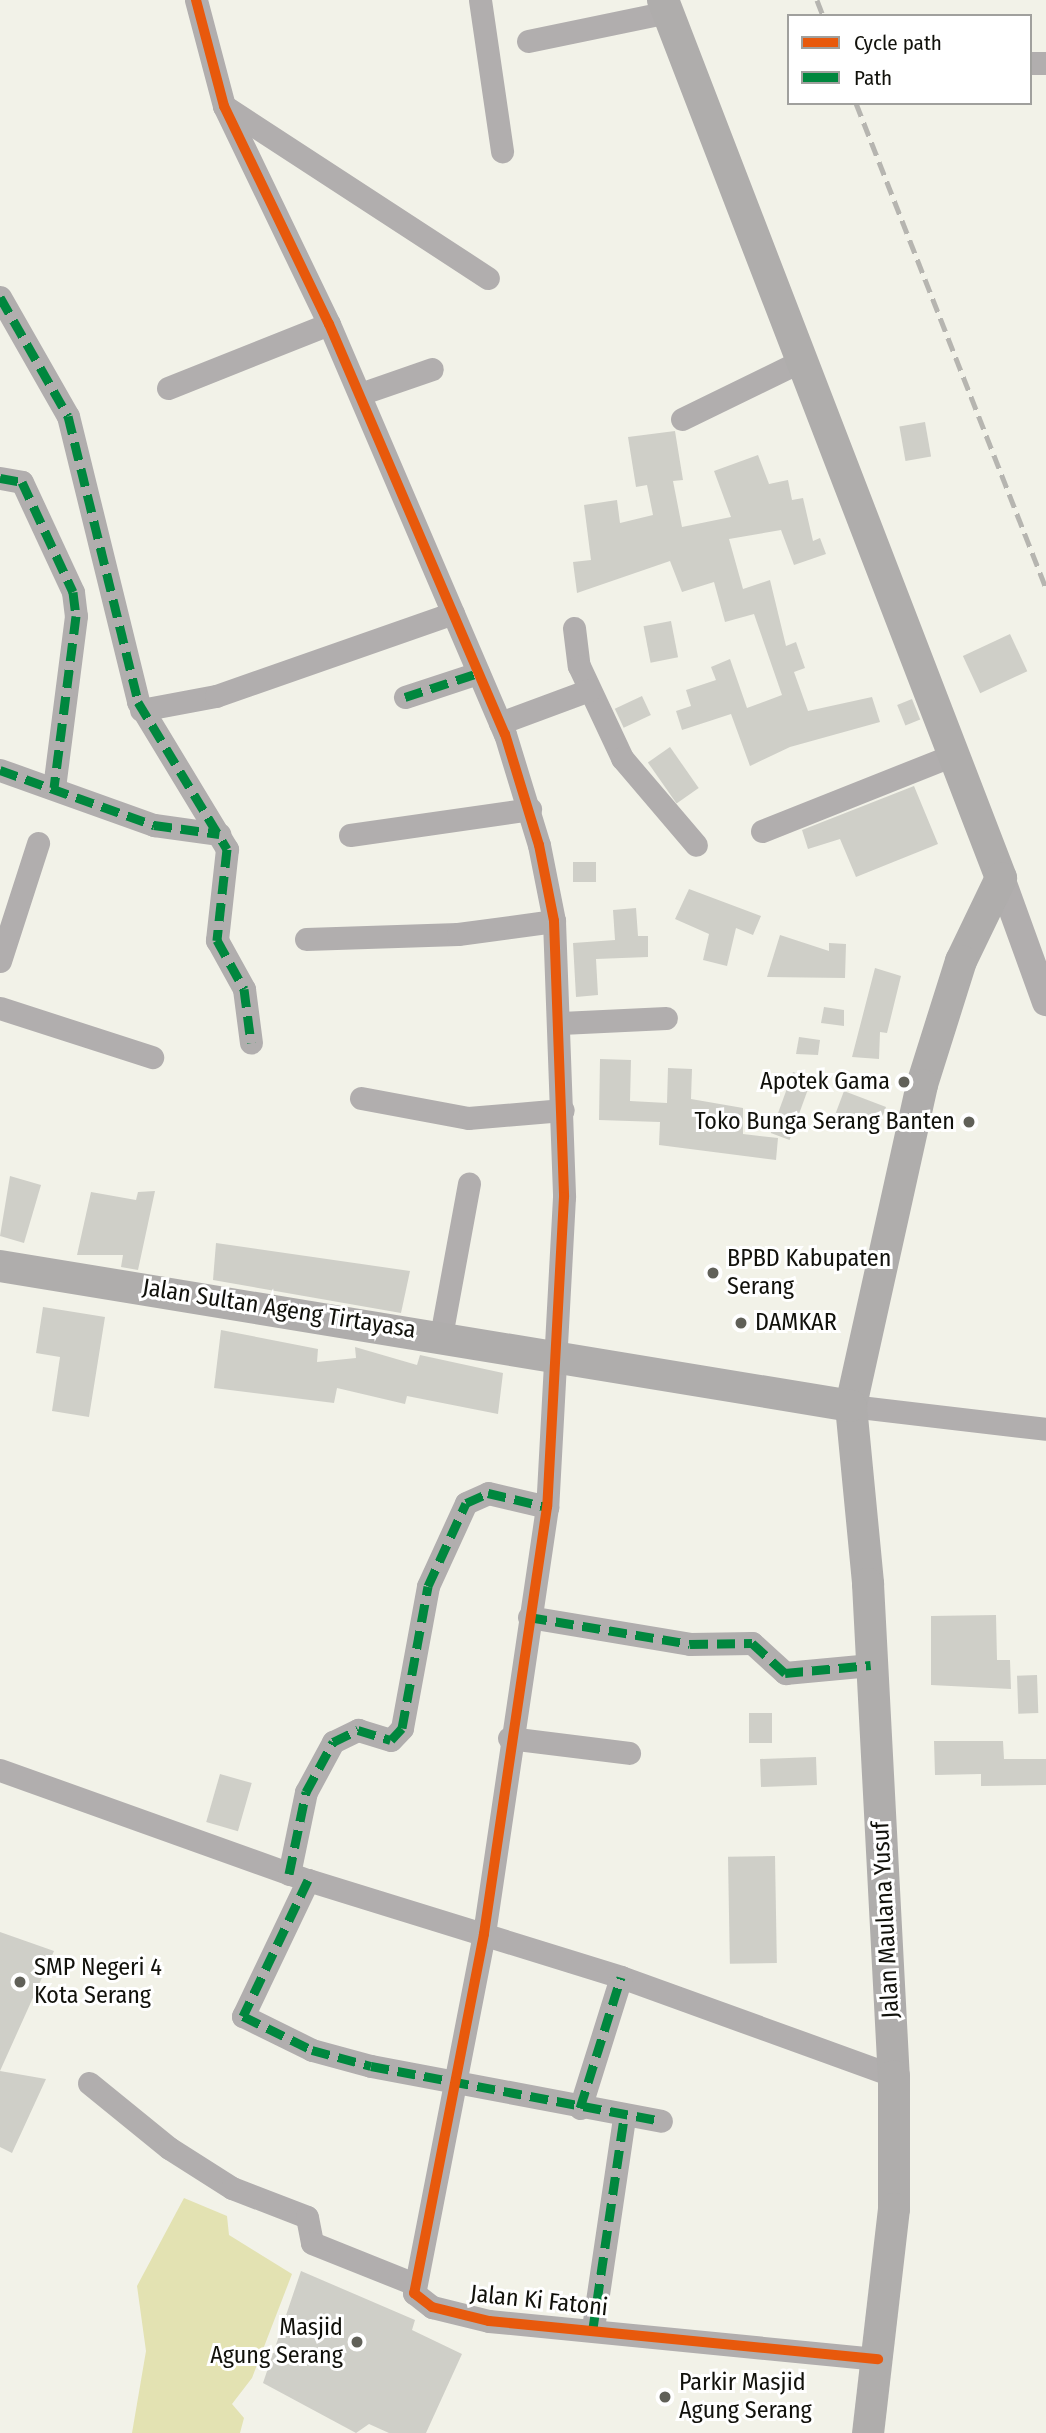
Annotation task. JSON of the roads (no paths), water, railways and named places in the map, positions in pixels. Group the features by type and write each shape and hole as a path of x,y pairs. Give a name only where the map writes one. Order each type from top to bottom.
{"main road":[{"path":"666,6 1000,878"},
{"name":"Jalan Maulana Yusuf","path":"868,2433 894,2209 894,2076 870,1665 851,1406 922,1085 961,961 1000,878"},
{"name":"Jalan Sultan Ageng Tirtayasa","path":"0,1266 441,1336 557,1358 851,1406"}],"street":[{"path":"89,2083 169,2148 232,2188 307,2217 312,2243 412,2283 484,1934 509,1738 547,1507 557,1358 563,1110 562,1023 554,921 530,809 500,723 360,394 224,106 196,0"},
{"path":"480,0 502,151"},
{"path":"528,41 666,6"},
{"path":"224,106 488,278"},
{"path":"0,297 68,416 141,710 219,834 227,856 217,940 244,989 251,1043"},
{"path":"168,388 329,324"},
{"path":"682,419 801,361"},
{"path":"360,394 432,369"},
{"path":"0,478 22,482 73,592 76,616 54,788"},
{"path":"141,710 216,696 453,613"},
{"path":"574,628 589,690 622,758 696,845"},
{"path":"405,697 478,673"},
{"path":"500,723 589,690"},
{"path":"762,831 953,755"},
{"path":"0,770 154,825 219,834"},
{"path":"350,835 530,809"},
{"path":"0,961 38,843"},
{"path":"1000,878 1046,1002"},
{"path":"306,939 458,934 554,921"},
{"path":"0,1008 152,1057"},
{"path":"562,1023 666,1018"},
{"path":"361,1098 468,1118 563,1110"},
{"path":"441,1336 469,1184"},
{"path":"851,1406 1046,1429"},
{"path":"547,1507 488,1493 466,1503 428,1586 402,1728 391,1740 358,1730 333,1742 306,1792 299,1877 243,2016 312,2050 455,2084 624,2118 661,2121"},
{"path":"529,1617 690,1644 752,1643 785,1673 870,1665"},
{"path":"509,1738 629,1753"},
{"path":"0,1770 299,1877 621,1977 894,2076"},
{"path":"580,2108 621,1977"},
{"path":"593,2328 624,2118"},
{"name":"Jalan Ki Fatoni","path":"412,2283 414,2293 432,2307 489,2321 593,2328 877,2359"}],"railway":[{"path":"817,0 822,14"},
{"path":"857,105 1046,588"}],"place":[{"name":"Apotek Gama","path":"904,1082"},
{"name":"Toko Bunga Serang Banten","path":"969,1122"},
{"name":"BPBD Kabupaten Serang","path":"713,1273"},
{"name":"DAMKAR","path":"741,1323"},
{"name":"SMP Negeri 4 Kota Serang","path":"20,1982"},
{"name":"Masjid Agung Serang","path":"357,2342"},
{"name":"Parkir Masjid Agung Serang","path":"665,2397"}]}
